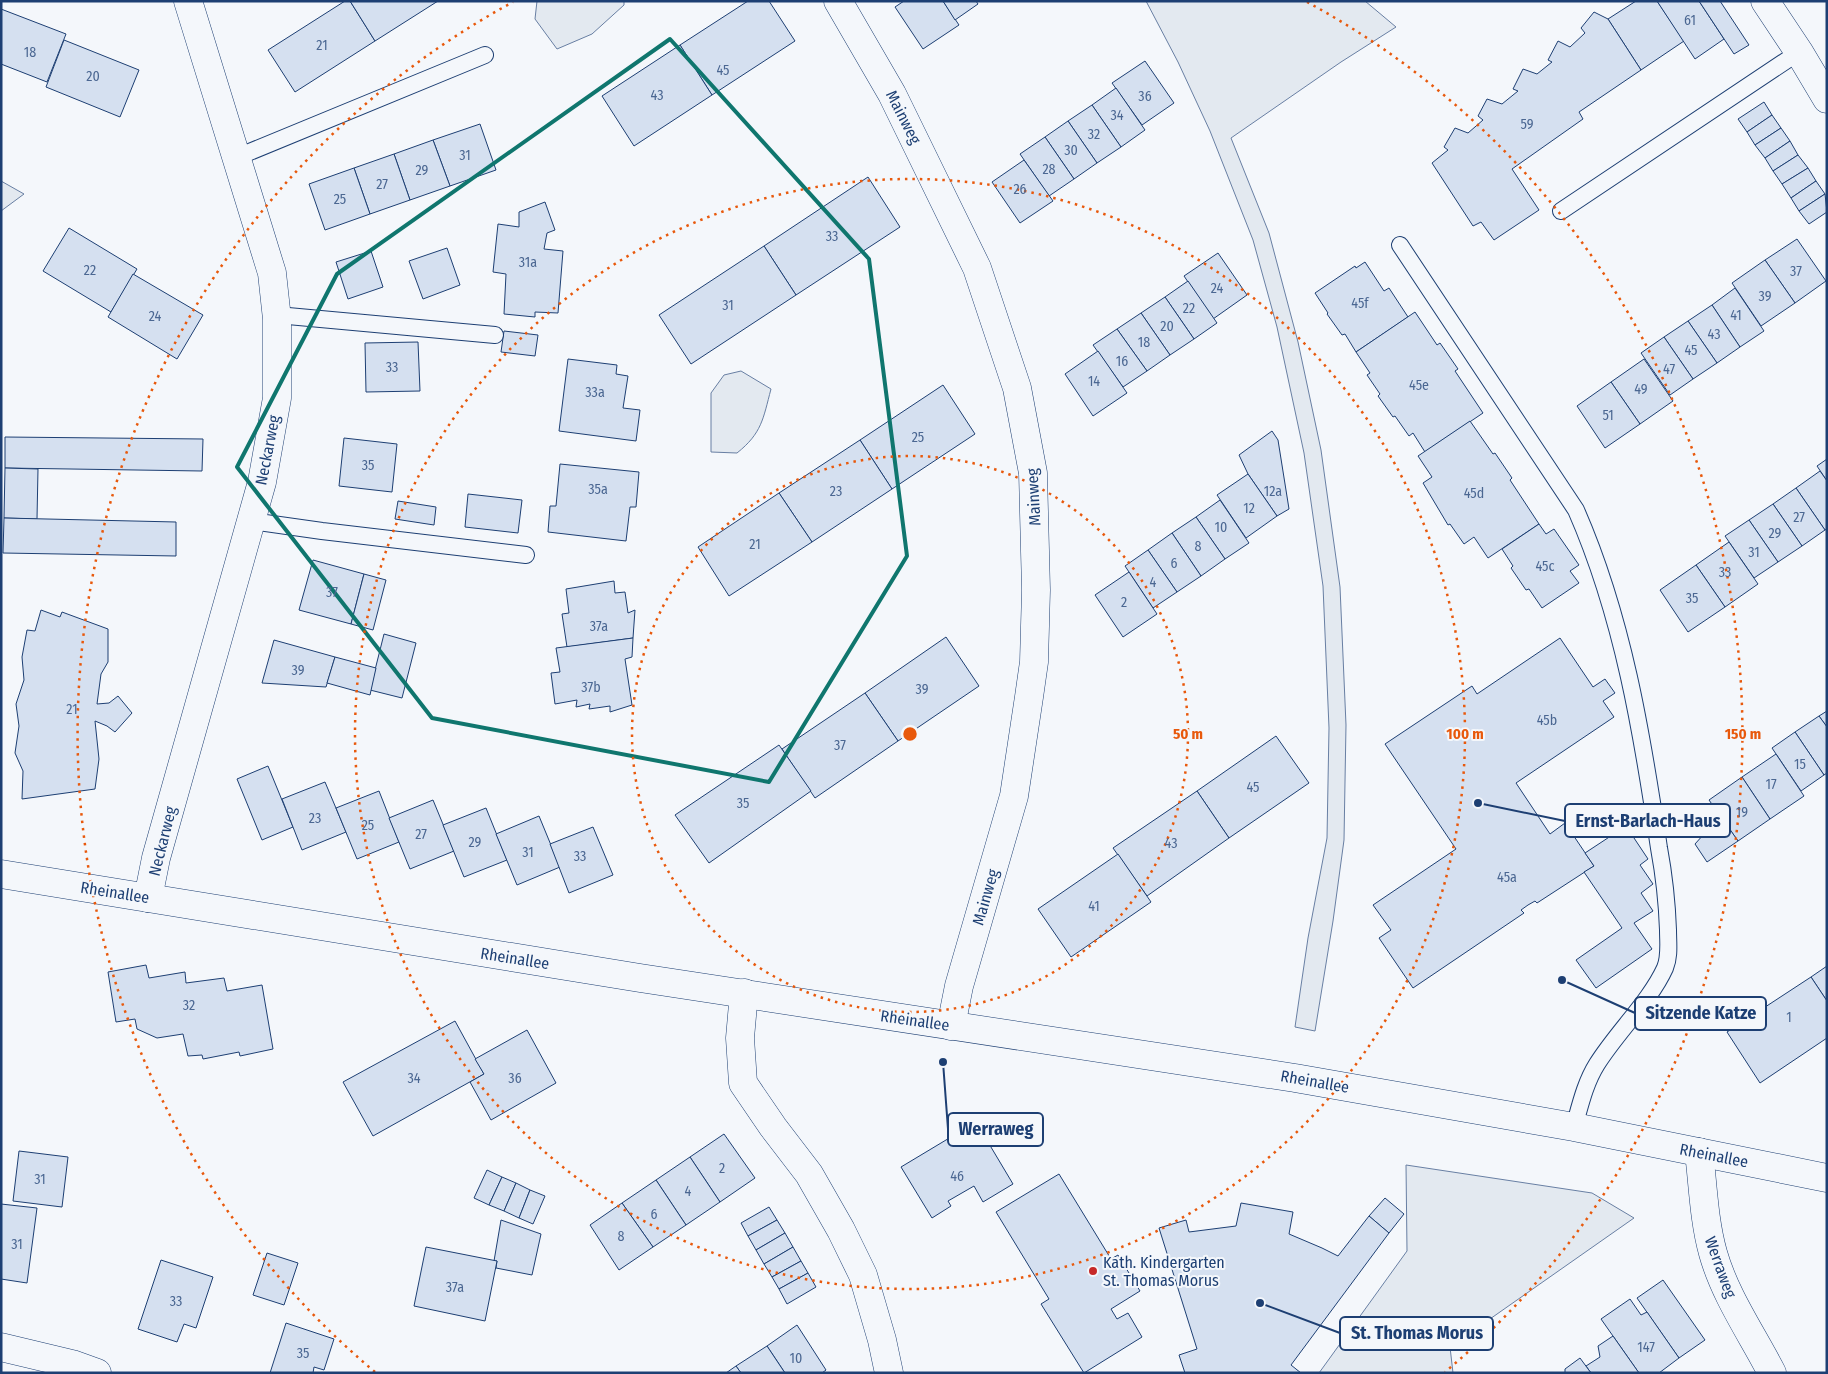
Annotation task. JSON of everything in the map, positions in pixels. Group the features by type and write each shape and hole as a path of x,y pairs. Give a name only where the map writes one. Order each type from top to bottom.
{"street":[{"name":"Neckarweg","path":"148,898 156,858 262,482 277,398 277,314 272,273 188,1"},
{"name":"Mainweg","path":"838,1 892,94 977,268 1017,388 1034,472 1036,590 1034,662 1029,697 1014,796 959,986 951,1026"},
{"path":"1765,1 1827,99"},
{"name":"Rheinallee","path":"1,874 630,977 1295,1078 1574,1127 1827,1178"},
{"path":"744,993 740,1038 743,1083 809,1174 841,1230 863,1276 882,1340 888,1373"},
{"name":"Werraweg","path":"1699,1152 1706,1222 1713,1255 1729,1293 1772,1373"},
{"path":"1,1346 72,1364 97,1373"}],"lane":[{"path":"1561,211 1799,52"},
{"path":"235,158 485,55"},
{"path":"1400,245 1576,510 1588,539 1620,641 1634,701 1646,762 1667,898 1668,953 1665,967 1653,988 1597,1063 1583,1094 1574,1127"},
{"path":"277,314 495,335"},
{"path":"251,521 526,555"}],"highlighted area":[{"path":"670,39 869,259 907,556 769,782 432,718 237,467 337,274"}],"shaded area":[{"path":"537,1 624,1 624,5 592,34 557,49 535,19"},
{"path":"1146,1 1365,1 1396,27 1341,62 1231,138 1269,233 1298,342 1321,450 1340,587 1346,725 1344,840 1315,1031 1295,1027 1308,938 1327,838 1329,728 1323,586 1304,453 1277,327 1253,240 1210,131 1178,62"},
{"path":"1,181 24,194 1,211"},
{"path":"741,371 771,389 763,417 752,439 737,453 711,452 711,393 724,375"},
{"path":"1406,1165 1592,1193 1634,1218 1450,1347 1453,1373 1319,1373 1407,1251"}],"building":[{"path":"345,1 350,1 375,41 295,92 268,50"},
{"path":"350,1 438,1 375,41"},
{"path":"748,1 769,1 795,41 712,95 680,45"},
{"path":"904,1 943,1 959,25 923,49 895,7"},
{"path":"943,1 976,1 978,4 955,20"},
{"path":"1636,1 1657,1 1684,41 1641,70 1608,19"},
{"path":"1657,1 1699,1 1724,39 1695,59"},
{"path":"1699,1 1720,1 1749,45 1734,54"},
{"path":"1,9 66,34 47,82 1,64"},
{"path":"1594,12 1608,19 1641,70 1579,112 1583,119 1512,169 1539,210 1494,240 1481,222 1473,226 1432,163 1448,150 1444,147 1455,128 1468,133 1483,120 1478,116 1487,99 1502,104 1518,91 1513,89 1523,69 1537,74 1552,62 1548,60 1558,41 1570,47 1585,33 1581,28"},
{"path":"64,40 139,70 120,117 46,87"},
{"path":"680,45 712,95 634,146 602,96"},
{"path":"1145,61 1174,103 1142,125 1112,83"},
{"path":"1116,88 1145,130 1121,147 1092,105"},
{"path":"1764,102 1772,115 1747,132 1738,119"},
{"path":"1092,105 1121,147 1097,163 1068,121"},
{"path":"1772,115 1781,128 1755,145 1747,132"},
{"path":"1068,121 1097,163 1074,179 1045,137"},
{"path":"480,124 496,170 450,186 433,140"},
{"path":"1781,128 1790,141 1765,158 1755,145"},
{"path":"1045,137 1074,179 1049,196 1020,154"},
{"path":"433,140 450,186 410,200 394,154"},
{"path":"1790,141 1798,155 1773,171 1765,158"},
{"path":"394,154 410,200 370,214 354,168"},
{"path":"1798,155 1808,168 1782,184 1773,171"},
{"path":"1024,160 1053,201 1020,223 992,182"},
{"path":"354,168 370,214 325,230 309,184"},
{"path":"1808,168 1816,181 1791,198 1782,184"},
{"path":"868,177 900,227 796,295 764,246"},
{"path":"1816,181 1825,194 1799,211 1791,198"},
{"path":"1825,194 1827,212 1809,224 1799,211"},
{"path":"545,202 555,230 547,233 544,249 563,251 558,313 535,312 535,317 504,314 506,274 493,272 498,224 519,227 519,212"},
{"path":"69,228 137,269 111,312 43,271"},
{"path":"1797,239 1826,281 1795,303 1765,260"},
{"path":"764,246 796,295 691,364 659,315"},
{"path":"447,248 460,285 423,299 409,261"},
{"path":"371,251 383,287 348,299 336,262"},
{"path":"1218,253 1247,295 1213,319 1184,276"},
{"path":"1765,260 1795,303 1761,326 1732,283"},
{"path":"1365,262 1384,291 1389,288 1408,317 1356,352 1345,334 1342,335 1327,314 1315,293 1355,266 1356,268"},
{"path":"133,274 203,315 177,359 108,317"},
{"path":"1188,281 1217,323 1194,339 1165,297"},
{"path":"1735,288 1764,331 1740,347 1712,305"},
{"path":"1165,297 1194,339 1170,355 1141,313"},
{"path":"1712,305 1740,347 1717,363 1688,321"},
{"path":"1415,312 1437,345 1440,343 1458,369 1455,371 1483,413 1425,452 1413,433 1409,436 1378,396 1380,394 1367,375 1370,373 1356,352"},
{"path":"1141,313 1170,355 1147,371 1117,329"},
{"path":"1688,321 1717,363 1693,379 1664,337"},
{"path":"1117,329 1147,371 1123,387 1093,345"},
{"path":"504,331 538,335 535,356 501,352"},
{"path":"1664,337 1693,379 1670,395 1641,353"},
{"path":"418,342 420,391 366,392 365,343"},
{"path":"1098,351 1127,393 1093,416 1065,374"},
{"path":"568,359 617,365 616,374 628,376 623,408 640,410 636,441 559,431"},
{"path":"1644,359 1673,401 1640,424 1611,382"},
{"path":"1611,382 1640,424 1605,448 1577,406"},
{"path":"943,385 975,434 892,489 860,440"},
{"path":"1470,421 1512,478 1510,480 1539,524 1488,558 1474,537 1464,544 1450,524 1448,525 1423,483 1432,477 1418,456"},
{"path":"1272,431 1278,440 1289,509 1277,516 1248,474 1239,455"},
{"path":"5,437 203,439 202,471 5,468"},
{"path":"344,438 397,444 392,492 339,486"},
{"path":"860,440 892,489 812,542 779,493"},
{"path":"1827,459 1827,481 1817,466"},
{"path":"560,464 639,472 636,507 630,507 626,541 548,532 550,506 556,506"},
{"path":"5,468 38,469 37,519 4,518"},
{"path":"1820,471 1827,481 1827,529 1825,530 1796,488"},
{"path":"1248,474 1277,516 1246,538 1217,495"},
{"path":"1796,488 1825,530 1802,546 1773,504"},
{"path":"779,493 812,542 729,596 698,547"},
{"path":"468,494 522,500 518,533 465,527"},
{"path":"1220,500 1249,543 1225,559 1196,517"},
{"path":"398,501 436,507 434,525 395,519"},
{"path":"1773,504 1802,546 1778,562 1749,520"},
{"path":"1196,517 1225,559 1201,576 1172,533"},
{"path":"4,518 176,522 176,556 3,553"},
{"path":"1749,520 1778,562 1754,578 1725,536"},
{"path":"1539,524 1546,534 1554,529 1579,565 1570,571 1579,583 1542,608 1529,589 1526,590 1511,568 1513,566 1502,549"},
{"path":"1172,533 1201,576 1177,592 1148,550"},
{"path":"1729,542 1758,584 1725,607 1696,565"},
{"path":"1148,550 1177,592 1153,608 1125,566"},
{"path":"313,560 364,574 351,624 299,610"},
{"path":"1696,565 1725,607 1688,632 1660,590"},
{"path":"1129,572 1157,614 1123,637 1095,595"},
{"path":"364,574 386,580 373,630 351,624"},
{"path":"614,581 615,593 625,592 628,613 635,610 633,638 567,647 562,614 569,613 566,589"},
{"path":"41,610 60,617 62,612 108,629 108,662 101,674 97,704 109,703 118,696 132,713 115,732 95,721 99,759 95,789 22,799 23,771 15,753 19,726 16,704 24,680 22,657 27,630 35,631"},
{"path":"384,634 416,643 402,698 370,690"},
{"path":"946,637 979,686 898,741 865,693"},
{"path":"633,638 632,657 625,659 632,705 610,712 610,706 589,709 590,704 576,707 577,700 555,704 551,673 560,672 556,648"},
{"path":"1560,638 1593,687 1605,679 1615,693 1603,701 1614,717 1516,783 1550,834 1565,823 1594,866 1537,903 1535,901 1528,905 1521,910 1524,913 1413,988 1379,938 1391,930 1373,905 1456,849 1385,744 1472,686 1477,694"},
{"path":"274,640 335,657 326,687 262,683"},
{"path":"335,657 376,668 370,695 327,683"},
{"path":"865,693 898,741 815,798 782,749"},
{"path":"1827,711 1827,727 1819,716"},
{"path":"1819,716 1827,727 1827,773 1824,775 1795,732"},
{"path":"1795,732 1824,775 1801,791 1772,748"},
{"path":"1276,736 1309,783 1229,838 1197,791"},
{"path":"779,745 811,791 709,863 675,815"},
{"path":"1776,754 1804,796 1770,819 1742,777"},
{"path":"268,766 293,827 262,840 237,779"},
{"path":"1742,777 1770,819 1738,841 1709,800"},
{"path":"325,782 346,832 302,850 282,799"},
{"path":"379,791 399,842 357,859 336,808"},
{"path":"1197,791 1229,838 1147,896 1113,848"},
{"path":"433,800 454,851 410,869 389,818"},
{"path":"1713,805 1738,841 1707,862 1695,844 1704,834 1694,818"},
{"path":"486,808 507,860 464,877 443,825"},
{"path":"539,816 560,867 517,885 496,834"},
{"path":"1626,826 1648,859 1640,865 1653,884 1641,893 1653,911 1634,923 1652,949 1596,988 1576,960 1622,928 1584,872 1594,866 1585,853"},
{"path":"593,827 613,875 569,893 550,844"},
{"path":"1118,854 1151,902 1071,957 1038,909"},
{"path":"146,965 149,978 185,972 186,983 224,978 227,991 262,985 273,1049 240,1056 239,1052 203,1059 202,1055 188,1056 183,1034 157,1038 137,1029 135,1019 116,1022 108,972"},
{"path":"1827,966 1827,1001 1811,977"},
{"path":"1811,977 1827,1001 1827,1038 1760,1083 1727,1032"},
{"path":"455,1021 484,1074 373,1136 343,1082"},
{"path":"527,1030 556,1083 491,1120 470,1082 484,1074 475,1059"},
{"path":"976,1122 1013,1184 983,1202 974,1186 948,1201 951,1206 932,1218 901,1167"},
{"path":"724,1134 755,1178 720,1202 690,1157"},
{"path":"19,1151 68,1157 62,1207 13,1201"},
{"path":"690,1157 720,1202 686,1225 656,1180"},
{"path":"487,1170 502,1177 489,1205 474,1198"},
{"path":"1059,1174 1111,1259 1118,1255 1140,1291 1111,1309 1117,1319 1128,1313 1142,1337 1084,1373 1041,1304 1049,1299 996,1212"},
{"path":"502,1177 516,1183 504,1211 489,1205"},
{"path":"656,1180 686,1225 653,1247 622,1203"},
{"path":"516,1183 530,1190 519,1218 504,1211"},
{"path":"530,1190 545,1196 533,1224 519,1218"},
{"path":"1385,1198 1404,1214 1389,1233 1369,1216"},
{"path":"622,1203 653,1247 619,1270 590,1225"},
{"path":"1241,1203 1293,1212 1289,1234 1338,1256 1369,1216 1389,1233 1291,1365 1301,1373 1185,1373 1179,1355 1197,1349 1159,1228 1186,1220 1189,1232 1236,1226"},
{"path":"1,1204 37,1208 27,1283 1,1279"},
{"path":"769,1207 777,1220 748,1236 741,1223"},
{"path":"501,1220 541,1234 532,1275 496,1268 497,1261 494,1261"},
{"path":"777,1220 785,1233 756,1250 748,1236"},
{"path":"785,1233 793,1247 764,1264 756,1250"},
{"path":"426,1247 497,1261 485,1321 414,1306"},
{"path":"793,1247 801,1261 772,1277 764,1264"},
{"path":"267,1253 298,1263 284,1305 253,1295"},
{"path":"161,1260 213,1277 196,1328 184,1324 177,1342 138,1329"},
{"path":"801,1261 808,1273 779,1289 772,1277"},
{"path":"808,1273 816,1287 787,1304 779,1289"},
{"path":"1663,1280 1705,1340 1679,1358 1637,1298"},
{"path":"1630,1299 1641,1315 1647,1312 1679,1358 1659,1373 1639,1373 1601,1319"},
{"path":"286,1323 334,1339 324,1370 314,1367 313,1373 270,1373"},
{"path":"797,1325 826,1370 822,1373 785,1373 767,1346"},
{"path":"1613,1336 1639,1373 1591,1373 1586,1366 1600,1357 1598,1346"},
{"path":"767,1346 785,1373 741,1373 736,1366"},
{"path":"1580,1358 1591,1373 1565,1373 1565,1369"},
{"path":"736,1366 741,1373 726,1373"}],"place":[{"name":"Ernst-Barlach-Haus","path":"1478,803"},
{"name":"Sitzende Katze","path":"1562,980"},
{"name":"Werraweg","path":"943,1062"},
{"name":"Kath. Kindergarten St. Thomas Morus","path":"1093,1271"},
{"name":"St. Thomas Morus","path":"1260,1303"}]}
